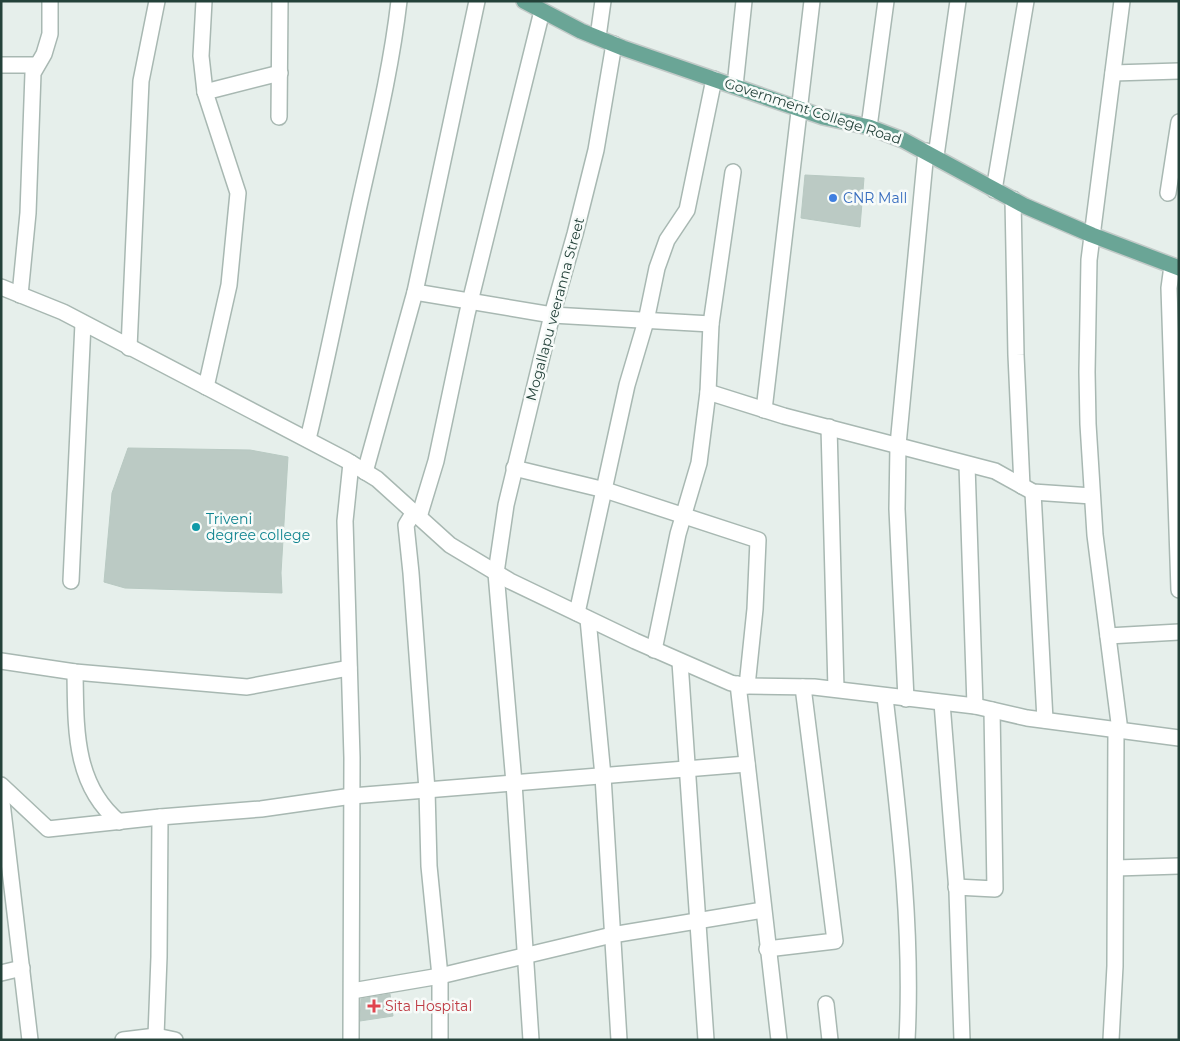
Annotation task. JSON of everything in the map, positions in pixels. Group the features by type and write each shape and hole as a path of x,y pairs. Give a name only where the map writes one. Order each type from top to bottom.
{"main road":[{"name":"Government College Road","path":"527,2 542,11 614,44 823,117 869,128 931,154 1013,200 1092,235 1175,267"}],"street":[{"path":"20,295 28,213 33,72 44,54 50,34 50,1"},
{"path":"130,348 141,81 156,1"},
{"path":"204,1 201,56 205,92 238,193 229,285 206,387"},
{"path":"279,117 280,1"},
{"path":"308,439 330,351 359,207 384,99 399,1"},
{"path":"365,472 415,292 477,1"},
{"path":"598,37 603,1"},
{"path":"735,86 744,1"},
{"path":"764,410 812,1"},
{"path":"869,128 886,1"},
{"path":"906,699 897,508 898,445 931,154 958,1"},
{"path":"994,190 1026,1"},
{"path":"1111,1040 1116,868 1116,730 1119,723 1092,496 1087,372 1089,260 1122,1"},
{"path":"440,1040 440,976 430,866 427,790 412,573 406,525 417,515 436,461 470,301 542,11"},
{"name":"Mogallapu veeranna Street","path":"531,1040 514,783 496,573 506,505 514,468 596,150 614,44"},
{"path":"1,64 38,64"},
{"path":"1113,74 1179,71"},
{"path":"205,92 280,73"},
{"path":"619,1040 603,776 583,616 605,490 627,385 646,321 657,268 667,240 687,210 714,79"},
{"path":"1168,193 1179,122"},
{"path":"654,650 683,516 699,463 708,392 712,324 732,172"},
{"path":"1013,200 1016,355 1045,720"},
{"path":"1175,267 1169,288 1179,590"},
{"path":"1,287 63,312 308,439 377,479 450,545 496,573 680,662 743,685 836,689 975,706 1045,720 1179,738"},
{"path":"415,292 552,315 712,324"},
{"path":"71,582 83,322"},
{"path":"708,392 764,410 994,471 1027,489 1092,496"},
{"path":"829,427 836,689"},
{"path":"351,463 346,521 352,796 351,1040"},
{"path":"967,465 975,706"},
{"path":"514,468 605,490 758,540 755,609 743,685 747,764 767,950 779,1040"},
{"path":"1108,636 1179,632"},
{"path":"1,661 76,672 247,687 349,668"},
{"path":"680,662 706,1040"},
{"path":"76,672 76,735 86,775 104,809 120,822"},
{"path":"767,950 835,941 804,687"},
{"path":"885,696 906,893 910,993 907,1040"},
{"path":"942,703 956,887 962,1040"},
{"path":"956,887 995,889 992,710"},
{"path":"1,785 48,829 261,808 352,796 747,764"},
{"path":"1,794 30,1040"},
{"path":"156,1036 159,958 160,817"},
{"path":"1116,868 1179,866"},
{"path":"352,991 440,976 612,935 763,910"},
{"path":"1,973 22,968"},
{"path":"826,1004 830,1040"},
{"path":"123,1040 156,1036 175,1040"}],"building":[{"name":"CNR Mall","path":"805,175 864,178 860,227 801,218"},
{"name":"Triveni degree college","path":"128,448 250,450 288,457 281,573 282,593 125,588 104,582 112,493"},
{"path":"390,994 393,1016 360,1021 361,999"}],"place":[{"name":"CNR Mall","path":"833,198"},
{"name":"Triveni degree college","path":"196,527"},
{"name":"Sita Hospital","path":"374,1006"}]}
